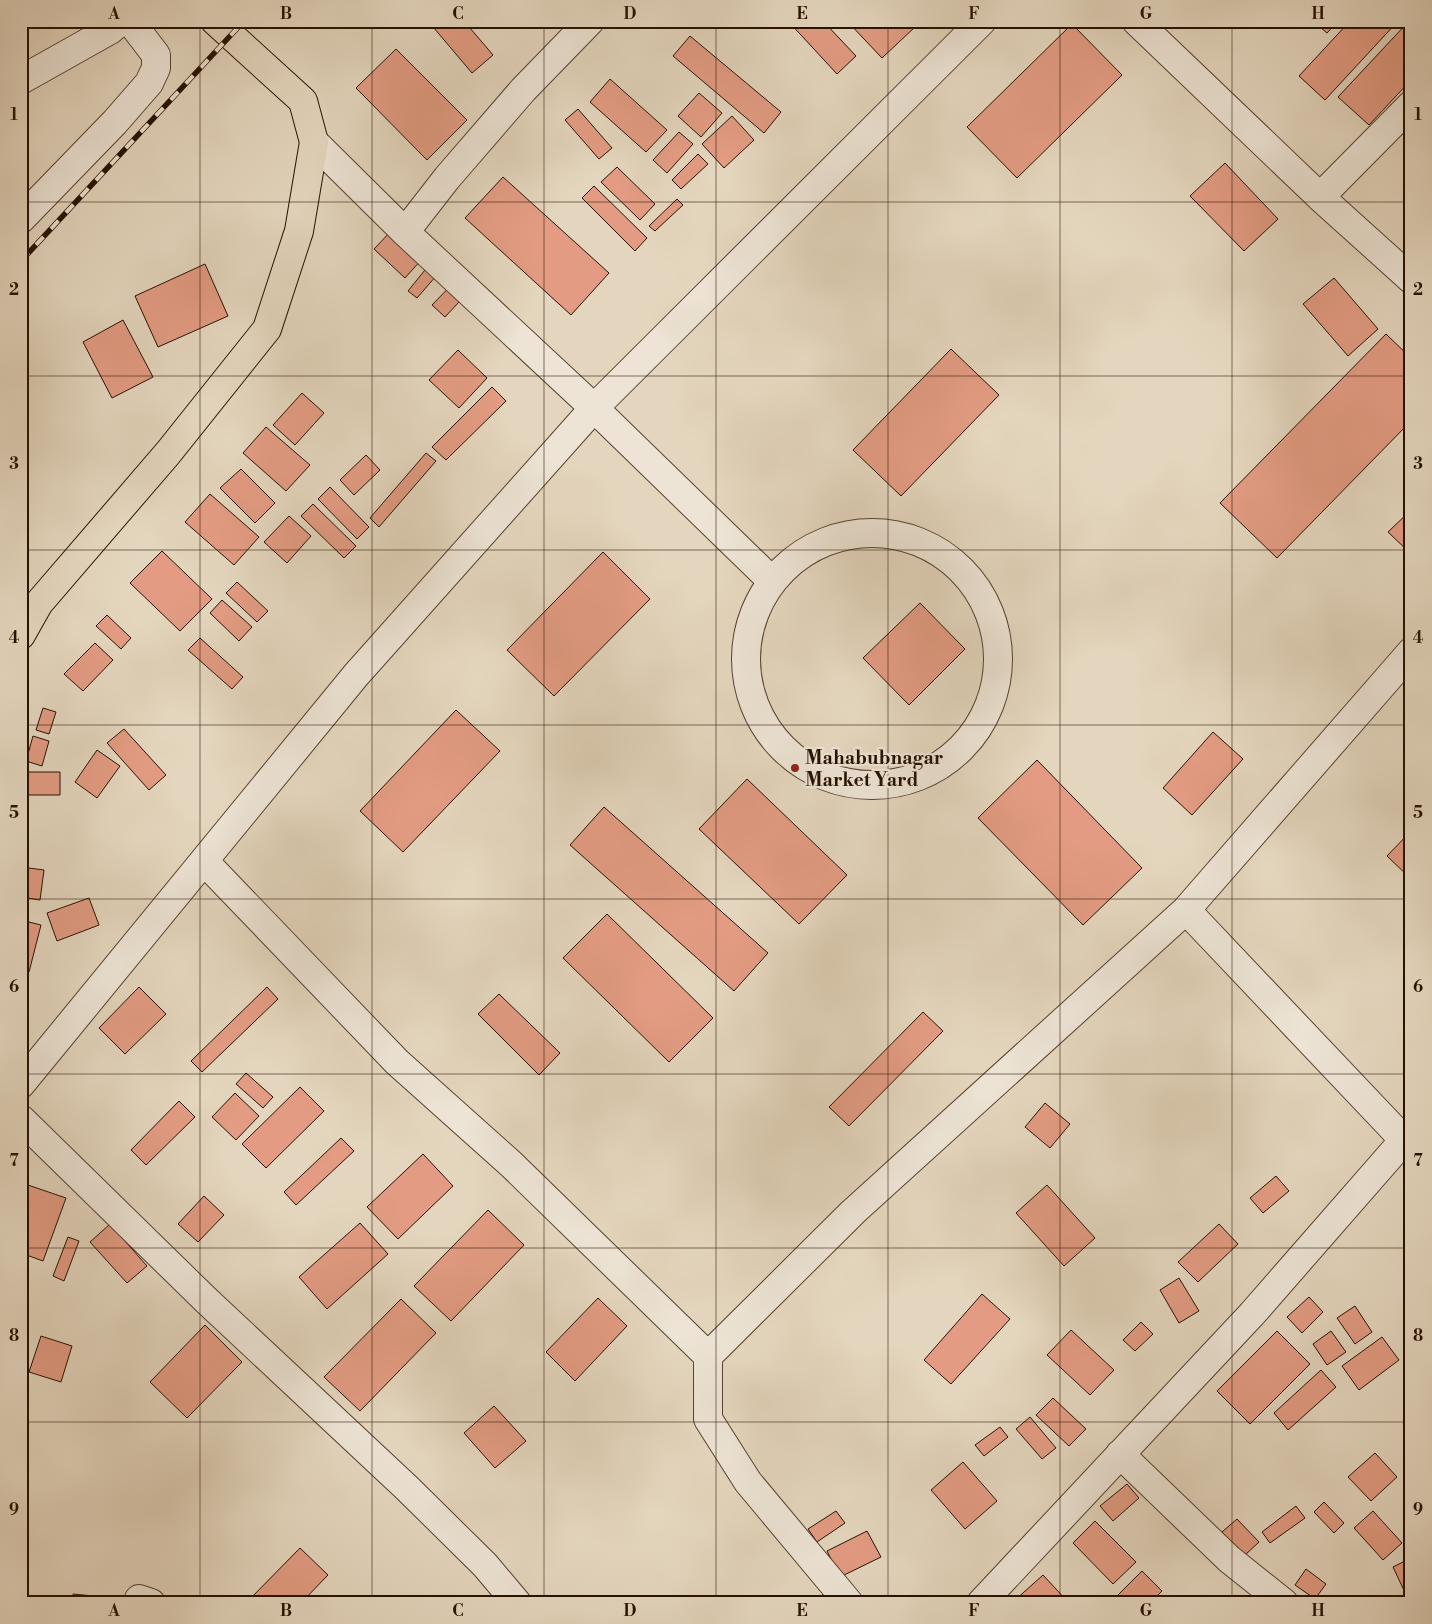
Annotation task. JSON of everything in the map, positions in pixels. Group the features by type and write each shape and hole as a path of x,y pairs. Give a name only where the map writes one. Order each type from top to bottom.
{"main road":[{"path":"21,635 39,604 168,453 267,329 299,231 314,142 303,101 215,21"}],"street":[{"path":"21,80 110,30 120,21"},
{"path":"21,219 116,122 150,83 156,68 156,55 130,21"},
{"path":"405,232 447,178 523,90 590,21"},
{"path":"21,1084 356,675 594,408 982,21"},
{"path":"1136,21 1320,197 1411,279"},
{"path":"1320,197 1411,105"},
{"path":"314,142 405,232 594,408 772,581"},
{"path":"883,532 924,543 959,566 984,599 998,639 997,681 983,721 957,753 922,776 881,786 839,783 801,766 770,737 750,700 746,676 744,659 751,618 772,581 802,553 841,536 883,532"},
{"path":"849,1603 748,1482 708,1419 708,1356 853,1212 1186,910 1411,652"},
{"path":"204,861 397,1062 511,1164 708,1356"},
{"path":"982,1603 1252,1314 1407,1136 1186,910"},
{"path":"21,1119 206,1300 407,1488 486,1565 517,1603"},
{"path":"1120,1454 1228,1559 1284,1603"},
{"path":"139,1603 139,1599 151,1603"}],"building":[{"path":"428,21 464,21 493,55 472,73"},
{"path":"494,21 507,21 501,28"},
{"path":"788,21 823,21 856,56 837,74"},
{"path":"847,21 909,21 915,27 882,58"},
{"path":"1313,21 1338,21 1327,33"},
{"path":"1350,21 1398,21 1325,100 1299,76"},
{"path":"1411,21 1411,80 1369,125 1338,97"},
{"path":"1072,24 1122,75 1017,178 967,127"},
{"path":"690,36 781,112 764,133 673,56"},
{"path":"396,49 467,120 427,160 356,88"},
{"path":"610,79 667,130 646,152 590,102"},
{"path":"699,93 722,113 701,137 678,116"},
{"path":"578,109 612,148 599,159 565,120"},
{"path":"732,116 754,140 724,168 702,144"},
{"path":"679,132 693,144 667,173 653,160"},
{"path":"698,154 708,164 681,189 672,180"},
{"path":"1225,163 1278,219 1244,251 1190,196"},
{"path":"617,167 655,204 640,220 601,182"},
{"path":"503,177 609,273 571,315 465,218"},
{"path":"594,186 647,238 635,251 582,198"},
{"path":"677,199 683,205 655,231 649,226"},
{"path":"393,229 423,258 405,278 374,249"},
{"path":"433,260 443,268 417,298 408,291"},
{"path":"205,264 228,316 158,347 135,296"},
{"path":"462,274 474,286 445,317 432,305"},
{"path":"1334,278 1378,329 1348,356 1303,304"},
{"path":"123,320 153,377 112,398 83,342"},
{"path":"1386,334 1411,358 1411,421 1277,558 1220,503"},
{"path":"951,349 999,395 901,496 853,450"},
{"path":"458,350 487,378 459,408 429,380"},
{"path":"492,387 506,401 446,460 432,447"},
{"path":"302,393 324,413 295,445 273,425"},
{"path":"266,427 310,465 286,491 243,453"},
{"path":"426,453 436,461 379,527 370,518"},
{"path":"366,455 380,470 354,495 340,480"},
{"path":"241,469 275,503 255,523 220,488"},
{"path":"330,487 369,527 357,539 318,499"},
{"path":"210,494 259,537 234,565 185,522"},
{"path":"313,504 356,546 344,558 301,516"},
{"path":"1411,510 1411,554 1388,532"},
{"path":"289,516 311,536 287,563 264,542"},
{"path":"162,551 212,599 180,631 130,583"},
{"path":"603,552 650,599 554,696 507,650"},
{"path":"237,582 268,611 257,622 226,593"},
{"path":"222,600 252,627 239,641 210,613"},
{"path":"920,603 965,649 909,705 863,658"},
{"path":"107,615 131,638 121,649 96,626"},
{"path":"200,638 243,677 232,689 188,650"},
{"path":"95,643 113,660 83,691 64,674"},
{"path":"43,708 56,712 49,734 36,730"},
{"path":"456,710 500,751 403,852 360,811"},
{"path":"124,729 166,775 149,790 107,743"},
{"path":"1213,732 1243,759 1192,815 1163,788"},
{"path":"33,736 49,741 42,766 26,761"},
{"path":"97,750 120,766 97,798 75,782"},
{"path":"1037,760 1142,868 1083,925 978,818"},
{"path":"21,772 60,772 60,795 21,795"},
{"path":"747,779 847,875 799,924 699,829"},
{"path":"604,807 768,953 734,991 570,845"},
{"path":"1411,831 1411,879 1387,856"},
{"path":"21,867 44,870 40,900 21,897"},
{"path":"89,898 99,925 57,941 47,913"},
{"path":"607,914 713,1018 669,1062 563,958"},
{"path":"21,920 41,925 29,972 21,970"},
{"path":"139,987 166,1014 125,1054 99,1028"},
{"path":"267,987 278,999 202,1072 191,1061"},
{"path":"499,994 560,1053 539,1075 478,1014"},
{"path":"923,1012 943,1031 849,1126 829,1107"},
{"path":"246,1073 273,1097 263,1108 236,1084"},
{"path":"300,1087 324,1111 266,1168 242,1144"},
{"path":"235,1093 259,1116 236,1140 212,1117"},
{"path":"179,1101 195,1117 146,1165 131,1150"},
{"path":"1045,1103 1070,1124 1050,1148 1025,1127"},
{"path":"341,1138 354,1151 296,1205 284,1192"},
{"path":"423,1154 453,1186 398,1239 367,1207"},
{"path":"1276,1176 1289,1191 1263,1213 1250,1198"},
{"path":"22,1183 66,1198 43,1261 21,1253"},
{"path":"1047,1185 1095,1238 1064,1266 1016,1213"},
{"path":"204,1196 224,1215 198,1242 178,1224"},
{"path":"488,1210 524,1245 451,1321 414,1286"},
{"path":"360,1223 388,1254 327,1309 299,1277"},
{"path":"110,1224 147,1266 127,1283 90,1242"},
{"path":"1219,1224 1238,1244 1198,1282 1178,1262"},
{"path":"68,1237 79,1241 64,1281 53,1276"},
{"path":"1179,1278 1199,1311 1179,1323 1160,1290"},
{"path":"982,1294 1010,1319 951,1384 924,1360"},
{"path":"1309,1297 1323,1312 1302,1333 1287,1317"},
{"path":"598,1298 627,1326 575,1381 546,1352"},
{"path":"401,1299 436,1333 360,1411 324,1377"},
{"path":"1355,1306 1372,1332 1355,1344 1337,1318"},
{"path":"1141,1322 1153,1334 1135,1351 1123,1340"},
{"path":"205,1325 242,1362 187,1418 150,1382"},
{"path":"1071,1330 1114,1370 1090,1395 1047,1355"},
{"path":"1277,1331 1310,1364 1250,1424 1217,1391"},
{"path":"1331,1331 1346,1352 1327,1365 1313,1344"},
{"path":"41,1336 72,1346 61,1382 29,1372"},
{"path":"1382,1337 1399,1360 1359,1390 1342,1366"},
{"path":"1321,1370 1336,1387 1288,1430 1274,1413"},
{"path":"1053,1398 1086,1429 1069,1446 1036,1415"},
{"path":"494,1406 526,1441 495,1468 464,1433"},
{"path":"1030,1417 1056,1448 1042,1459 1016,1429"},
{"path":"1000,1427 1008,1437 984,1456 975,1445"},
{"path":"1375,1453 1397,1477 1371,1501 1348,1477"},
{"path":"963,1462 997,1501 965,1529 931,1490"},
{"path":"1127,1484 1139,1498 1113,1521 1100,1506"},
{"path":"1324,1502 1344,1523 1334,1533 1314,1512"},
{"path":"1296,1506 1305,1518 1270,1543 1262,1532"},
{"path":"836,1511 845,1523 817,1542 808,1529"},
{"path":"1373,1511 1402,1543 1383,1560 1354,1528"},
{"path":"1237,1519 1259,1542 1244,1556 1222,1532"},
{"path":"1095,1521 1136,1562 1113,1584 1073,1543"},
{"path":"1411,1526 1411,1543 1410,1544 1404,1530"},
{"path":"867,1531 881,1557 840,1577 827,1551"},
{"path":"300,1548 328,1575 301,1603 246,1603"},
{"path":"1411,1558 1411,1597 1408,1599 1393,1567"},
{"path":"1306,1569 1326,1584 1315,1599 1295,1585"},
{"path":"1142,1571 1162,1591 1150,1603 1110,1603"},
{"path":"1043,1575 1069,1603 1015,1603 1014,1601"},
{"path":"73,1594 125,1599 124,1603 72,1603"},
{"path":"824,1594 830,1603 812,1603"}],"railway":[{"path":"21,261 244,21"}],"place":[{"name":"Mahabubnagar Market Yard","path":"795,768"}]}
